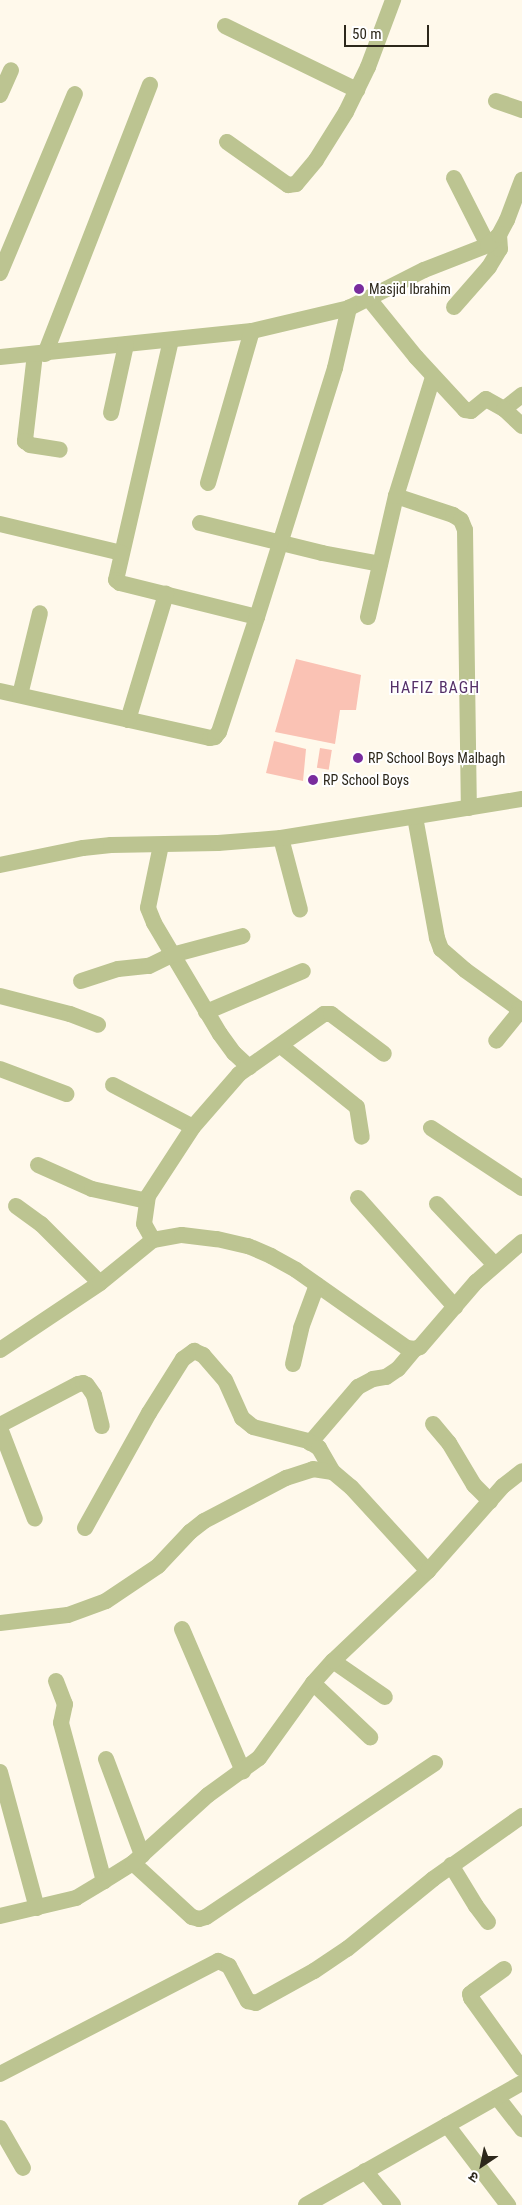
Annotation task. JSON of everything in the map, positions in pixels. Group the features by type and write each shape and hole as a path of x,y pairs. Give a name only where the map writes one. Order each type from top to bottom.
{"street":[{"path":"227,142 288,185 293,186 316,160 357,90 393,0"},
{"path":"225,26 357,90"},
{"path":"0,95 11,70"},
{"path":"60,450 30,445 25,441 40,354 150,85"},
{"path":"0,273 75,94"},
{"path":"496,101 522,110"},
{"path":"454,178 500,249 489,267 454,307"},
{"path":"0,357 252,331 349,308 410,276 493,240 507,220 522,180"},
{"path":"369,299 433,377 468,412 486,400 504,409 522,426"},
{"path":"0,691 210,738 216,737 257,617 336,368 349,308"},
{"path":"208,483 252,331"},
{"path":"171,340 116,576 120,583 257,617"},
{"path":"111,413 126,345"},
{"path":"368,617 396,496 433,377"},
{"path":"504,409 522,395"},
{"path":"396,496 453,515 461,520 465,530 469,808"},
{"path":"200,523 280,543 380,564"},
{"path":"0,524 122,553"},
{"path":"128,720 166,594"},
{"path":"20,695 40,613"},
{"path":"0,865 83,848 112,845 161,845 281,838 522,799"},
{"path":"415,817 437,938 442,949 465,970 519,1009 517,1015 496,1041"},
{"path":"281,838 300,910"},
{"path":"161,845 148,908 172,955 206,1012 234,1053 249,1066"},
{"path":"81,981 118,969 149,966 172,955 244,936"},
{"path":"206,1012 303,971"},
{"path":"0,996 70,1014 98,1025"},
{"path":"153,1240 144,1224 147,1201 193,1127 239,1074 324,1014 331,1014 384,1054"},
{"path":"281,1046 356,1107 362,1137"},
{"path":"0,1068 66,1094"},
{"path":"114,1085 193,1127"},
{"path":"431,1128 522,1188"},
{"path":"38,1165 92,1189 147,1201"},
{"path":"358,1198 455,1307"},
{"path":"438,1204 495,1265"},
{"path":"16,1206 41,1224 100,1283"},
{"path":"0,1350 100,1283 153,1240 182,1234 248,1246 271,1256 317,1284 407,1348 415,1349"},
{"path":"310,1443 358,1387 398,1369 495,1265 522,1242"},
{"path":"293,1364 301,1328 317,1284"},
{"path":"85,1528 149,1413 183,1359 194,1351 203,1355 226,1380 242,1418 253,1427 310,1443 318,1448 332,1472 351,1488 428,1571"},
{"path":"35,1519 0,1426 78,1384 84,1384 87,1385 94,1395 102,1426"},
{"path":"433,1424 448,1443 474,1485 490,1501"},
{"path":"0,1623 68,1615 106,1601 158,1566 190,1532 204,1521 286,1478 312,1469 332,1472"},
{"path":"0,1916 76,1898 104,1882 137,1859 208,1796 243,1772 259,1758 313,1683 333,1661 428,1571 508,1481 522,1471"},
{"path":"182,1629 243,1772"},
{"path":"333,1661 385,1697"},
{"path":"56,1681 65,1704 61,1723 104,1882"},
{"path":"313,1683 370,1737"},
{"path":"106,1759 137,1859 192,1917 199,1919 206,1918 435,1763"},
{"path":"0,1772 38,1908"},
{"path":"0,2074 218,1961 229,1966 248,2001 256,2003 314,1971 347,1949 452,1866 522,1816"},
{"path":"452,1866 488,1922"},
{"path":"504,1969 470,1994 522,2069"},
{"path":"306,2205 522,2083"},
{"path":"498,2097 522,2129"},
{"path":"447,2125 508,2205"},
{"path":"0,2128 23,2168"},
{"path":"365,2171 393,2205"}],"shaded area":[{"path":"296,659 361,675 356,710 340,710 335,744 275,732"},
{"path":"274,741 306,749 303,781 266,773"},
{"path":"320,748 332,750 329,770 317,768"}],"place":[{"name":"Masjid Ibrahim","path":"359,289"},
{"name":"RP School Boys Malbagh","path":"358,758"},
{"name":"RP School Boys","path":"313,780"}],"district":[{"name":"HAFIZ BAGH","path":"435,688"}]}
